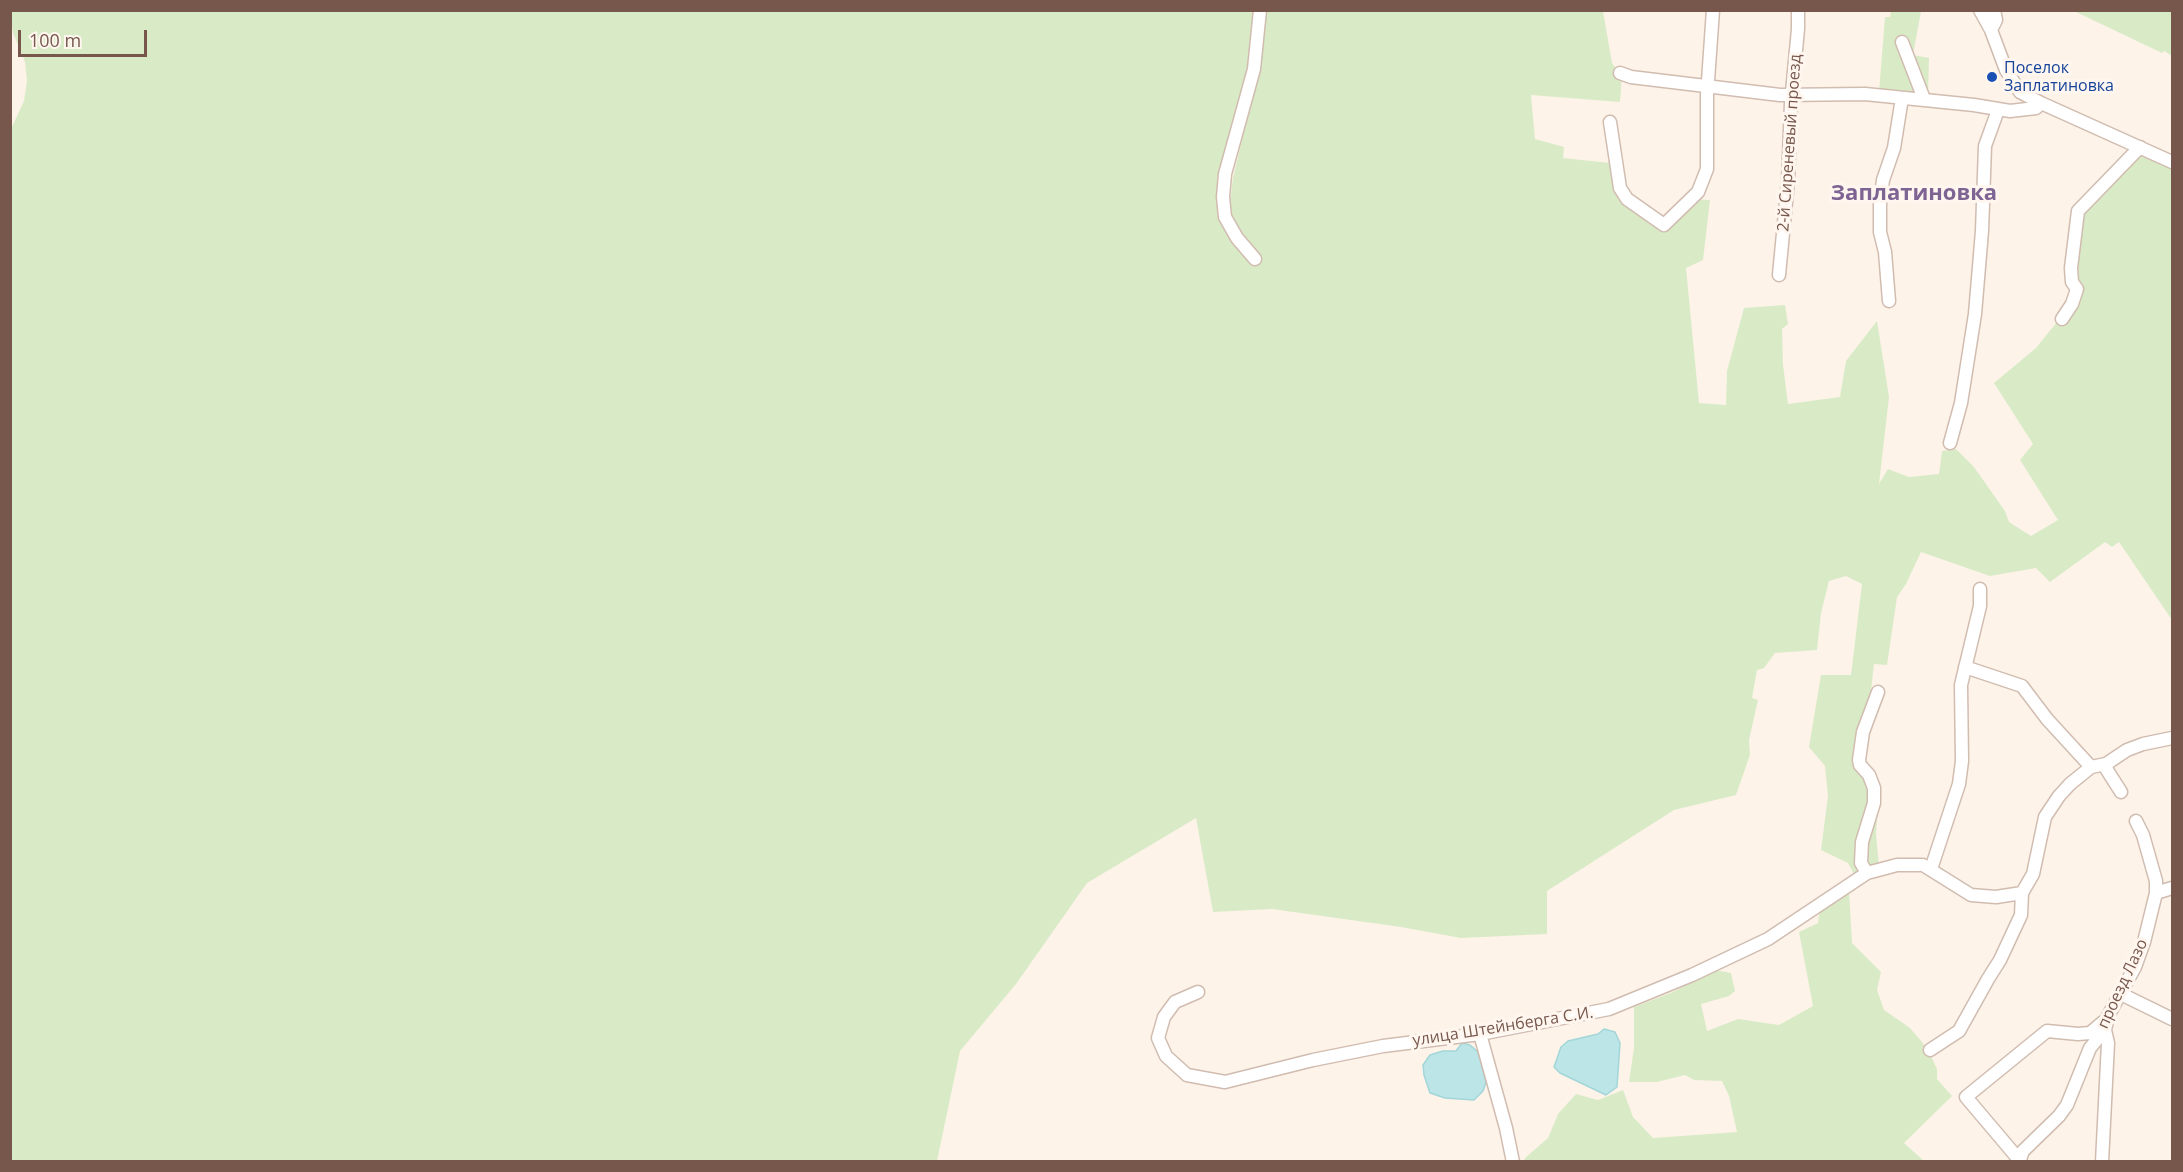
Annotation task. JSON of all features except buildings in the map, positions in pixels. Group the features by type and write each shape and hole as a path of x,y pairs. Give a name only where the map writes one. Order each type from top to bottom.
{"street":[{"path":"1255,259 1237,238 1225,217 1223,197 1225,174 1254,69 1260,10"},
{"path":"1610,122 1620,188 1627,199 1664,225 1698,192 1707,168 1708,87 1713,10"},
{"name":"2-й Сиреневый проезд","path":"1779,275 1788,181 1798,10"},
{"path":"1980,10 1991,30 2006,70 2020,92 2172,162"},
{"path":"1991,30 1996,20 1994,10"},
{"path":"1902,42 1924,99"},
{"path":"1620,73 1631,77 1708,87 1792,94 1865,94 1974,105 1998,110 2027,110 2036,108 2041,103"},
{"path":"1888,301 1886,261 1880,232 1880,203 1883,180 1894,148 1902,98"},
{"path":"1950,443 1961,403 1976,314 1985,146 1998,110"},
{"path":"2062,319 2072,304 2077,289 2072,282 2071,268 2078,211 2140,147"},
{"path":"1980,589 1980,606 1961,684 1962,761 1956,793 1931,869 1960,891 1971,896 1996,897 2022,893"},
{"path":"1965,667 2022,686 2047,719 2091,767"},
{"path":"1867,873 1861,863 1862,842 1874,802 1874,788 1859,760 1863,732 1878,692"},
{"path":"1930,1050 1959,1031 1964,1024 2014,932 2021,915 2022,893 2033,873 2045,817 2058,796 2091,767 2106,764 2127,750 2143,744 2172,738"},
{"path":"2106,764 2107,770 2121,792"},
{"name":"проезд Лазо","path":"2020,1161 2023,1151 2059,1116 2067,1105 2090,1048 2105,1030 2108,1016 2121,994 2144,942 2156,894 2156,880 2143,834 2136,821"},
{"name":"улица Штейнберга С.И.","path":"1198,992 1175,1002 1164,1017 1158,1038 1166,1056 1187,1075 1225,1082 1313,1060 1383,1046 1480,1034 1609,1010 1768,939 1867,873 1897,865 1923,865 1931,869"},
{"path":"2156,894 2172,888"},
{"path":"2121,994 2172,1018"},
{"path":"2020,1161 1966,1097 2047,1031 2090,1033 2108,1016"},
{"path":"2102,1161 2108,1043 2105,1030"},
{"path":"1480,1034 1513,1161"}],"green space":[{"path":"10,11 1254,11 1249,68 1222,173 1220,196 1223,219 1233,241 1253,261 1258,255 1241,234 1229,213 1233,178 1258,73 1266,11 1603,11 1612,63 1622,76 1620,102 1531,95 1535,139 1564,147 1563,158 1610,163 1611,175 1620,197 1655,222 1665,219 1689,199 1710,200 1703,260 1686,268 1699,403 1726,405 1727,371 1744,308 1785,305 1788,324 1782,329 1783,365 1788,404 1840,397 1846,361 1877,321 1889,397 1879,484 1888,469 1909,477 1939,474 1942,451 1956,449 1974,467 2005,511 2009,522 2031,536 2058,520 2020,460 2033,444 1994,383 2036,348 2069,307 2080,287 2076,282 2074,268 2081,212 2137,156 2144,154 2172,166 2172,620 2119,542 2112,547 2105,542 2050,582 2036,568 1990,576 1921,552 1906,584 1897,597 1887,665 1874,664 1863,762 1879,790 1876,834 1879,866 1855,876 1848,863 1821,850 1828,796 1825,766 1809,747 1821,675 1851,675 1862,584 1846,576 1829,581 1821,613 1817,650 1775,653 1764,668 1757,670 1752,698 1758,700 1749,740 1750,755 1736,795 1674,810 1547,891 1547,934 1461,938 1272,909 1213,912 1196,818 1087,883 1016,984 960,1051 937,1161 11,1161 10,131 24,101 27,81 25,62 13,33"},
{"path":"1891,11 1921,11 1913,55 1929,58 1928,96 1879,92 1885,17 1890,17"},
{"path":"2074,11 2172,11 2172,56 2164,51 2162,53"},
{"path":"1849,890 1852,943 1881,972 1877,990 1884,1010 1910,1028 1927,1048 1937,1069 1937,1079 1952,1096 1904,1143 1924,1161 1524,1162 1525,1158 1548,1138 1558,1114 1576,1094 1598,1100 1623,1090 1633,1117 1653,1138 1737,1132 1729,1096 1722,1081 1694,1080 1685,1075 1657,1082 1629,1082 1634,1048 1634,1007 1673,992 1715,970 1731,973 1735,991 1729,996 1701,1004 1707,1031 1738,1019 1779,1025 1813,1006 1799,932 1818,923 1820,909"}],"water":[{"path":"1604,1029 1615,1032 1620,1043 1617,1087 1606,1095 1560,1073 1554,1067 1561,1047 1568,1041 1598,1034"},
{"path":"1462,1043 1470,1045 1478,1052 1486,1082 1483,1091 1474,1100 1445,1098 1430,1093 1423,1065 1430,1055 1443,1051 1456,1051"}],"place":[{"name":"Поселок Заплатиновка","path":"1992,77"}],"district":[{"name":"Заплатиновка","path":"1914,194"}]}
